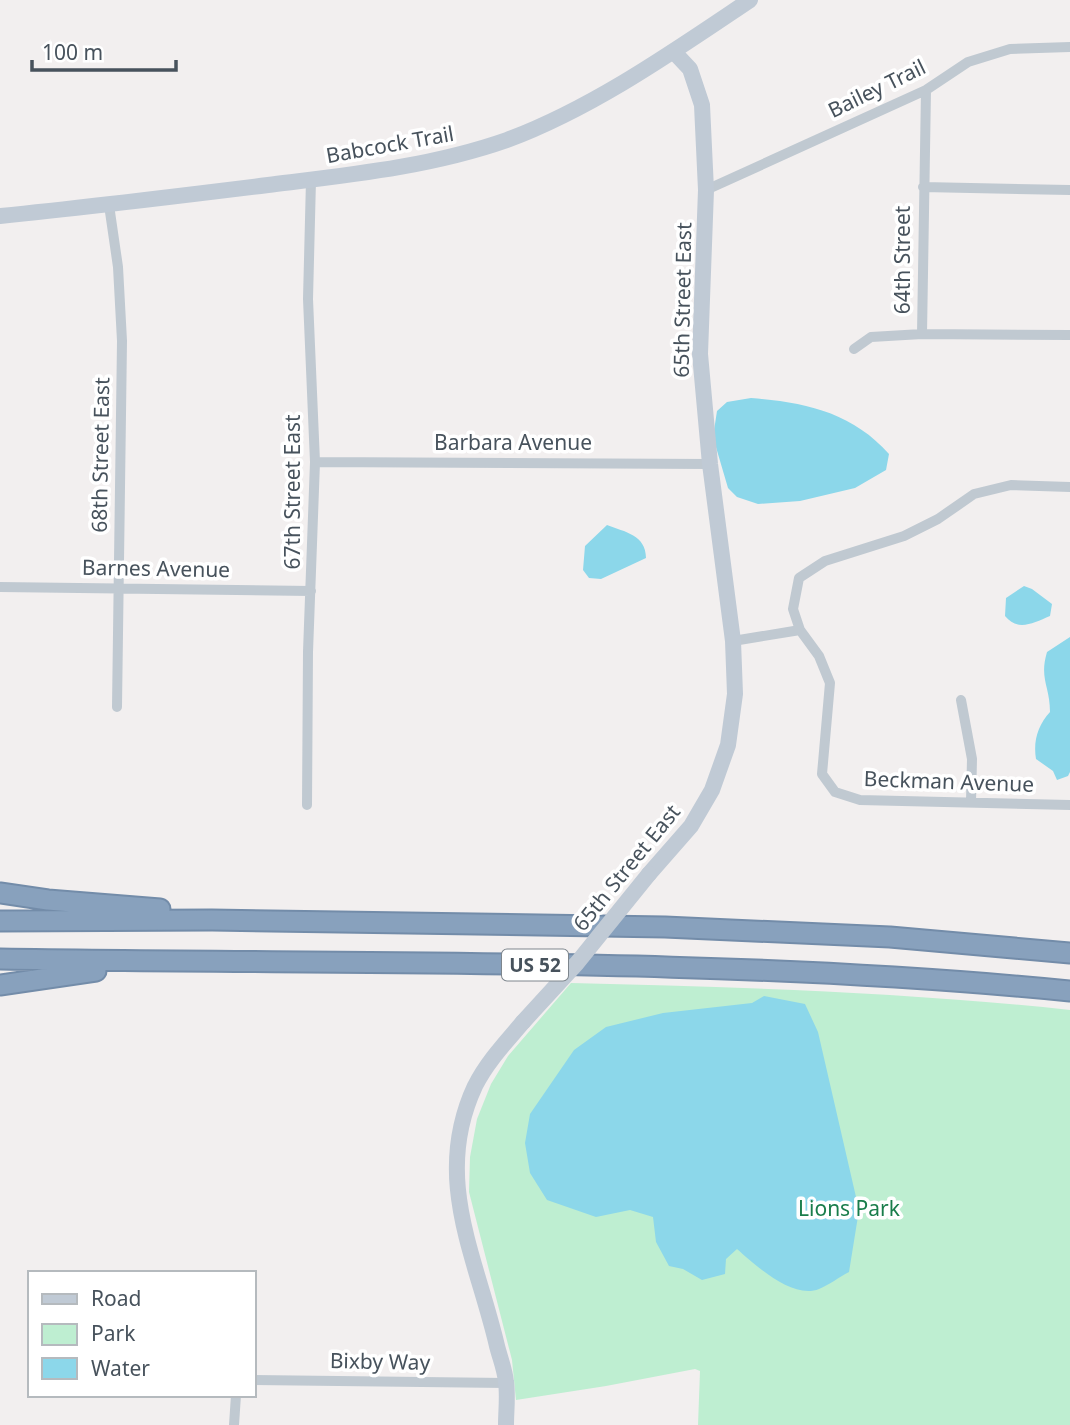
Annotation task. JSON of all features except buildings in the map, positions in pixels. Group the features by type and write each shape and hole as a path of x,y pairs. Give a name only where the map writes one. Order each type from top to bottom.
{"highway":[{"path":"0,893 48,901 190,912 212,920"},
{"name":"US 52","path":"0,921 212,920 778,931 890,937 1070,953"},
{"name":"US 52","path":"0,959 746,969 941,979 1070,991"},
{"path":"0,985 174,962"}],"street":[{"name":"Babcock Trail","path":"0,216 311,180 451,158 507,139 564,115 674,52 750,0"},
{"name":"Bailey Trail","path":"706,190 926,90 968,62 1010,49 1070,47"},
{"name":"65th Street East","path":"506,1425 506,1383 494,1330 464,1229 456,1176 462,1119 475,1085 491,1059 691,826 712,790 728,745 735,694 733,640 710,464 700,355 706,190 702,104 690,69 674,52"},
{"name":"64th Street","path":"922,334 926,90"},
{"name":"67th Street East","path":"307,805 315,462 309,299 311,180"},
{"path":"923,187 1070,190"},
{"name":"68th Street East","path":"108,205 118,267 122,341 117,707"},
{"path":"854,349 871,337 922,334 1070,335"},
{"name":"Barbara Avenue","path":"315,462 710,464"},
{"path":"733,640 800,630 793,609 799,578 825,561 904,536 938,519 974,494 1011,485 1070,487"},
{"name":"Barnes Avenue","path":"0,587 311,591"},
{"name":"Beckman Avenue","path":"800,630 819,656 830,683 822,774 835,792 860,800 1070,805"},
{"path":"961,701 972,759 971,802"},
{"name":"Bixby Way","path":"256,1380 506,1383"},
{"path":"234,1425 236,1397"}],"green space":[{"name":"Lions Park","path":"571,983 883,995 1070,1010 1070,1425 698,1425 700,1371 695,1369 516,1400 512,1360 469,1192 470,1157 477,1119 491,1084 508,1056"}],"water":[{"path":"751,398 808,406 843,419 875,440 889,454 886,470 855,488 800,501 758,504 737,497 728,488 713,437 717,411 727,402"},
{"path":"607,525 638,539 645,550 646,558 601,579 589,578 583,570 585,546"},
{"path":"1024,586 1052,604 1050,616 1020,625 1005,616 1006,598"},
{"path":"1070,637 1070,772 1068,776 1057,780 1053,771 1036,759 1035,746 1042,722 1050,712 1044,676 1047,652"},
{"path":"764,996 805,1004 818,1032 859,1210 849,1272 819,1289 809,1291 798,1290 775,1279 737,1249 726,1259 725,1274 702,1280 683,1269 669,1266 656,1242 653,1217 630,1210 596,1217 547,1200 530,1173 525,1143 530,1114 574,1050 606,1027 663,1013 752,1003"}]}
